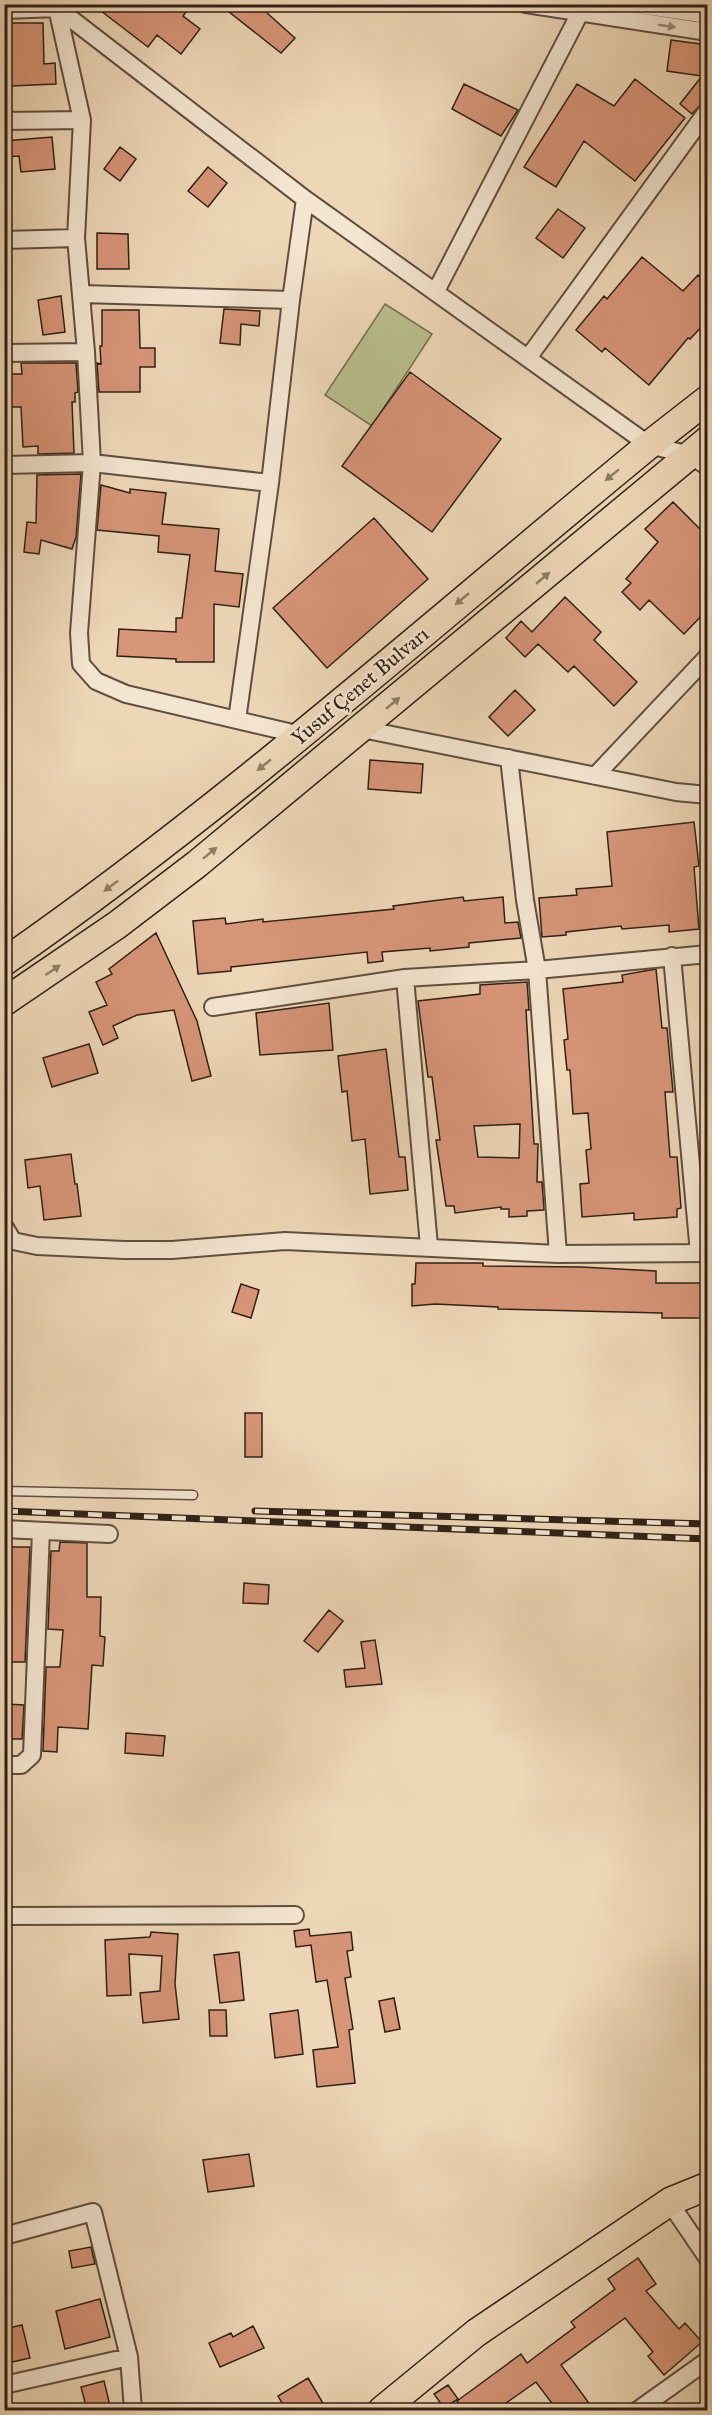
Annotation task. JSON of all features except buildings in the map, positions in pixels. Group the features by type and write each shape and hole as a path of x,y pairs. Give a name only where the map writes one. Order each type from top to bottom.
{"highway":[{"name":"Yusuf Çenet Bulvarı","path":"4,962 100,894 301,735 649,445 708,399"},
{"name":"Yusuf Çenet Bulvarı","path":"4,1002 151,900 702,454"},
{"path":"382,2410 476,2333 671,2201 708,2186"},
{"path":"391,2410 480,2338 674,2209 708,2192"}],"street":[{"path":"526,4 708,32"},
{"path":"633,4 708,15"},
{"path":"4,10 56,6 305,199 649,445 702,454"},
{"path":"56,6 82,120 76,238 87,352 92,463 79,633 81,664 96,681 126,694 301,735"},
{"path":"436,291 580,13"},
{"path":"528,358 708,110"},
{"path":"4,121 82,120"},
{"path":"237,720 270,483 305,199"},
{"path":"4,240 76,238"},
{"path":"82,294 291,300"},
{"path":"4,353 87,352"},
{"path":"4,465 92,463 270,483"},
{"path":"595,776 708,656"},
{"path":"362,729 676,792 708,795"},
{"path":"510,758 525,900 537,970 558,1254"},
{"path":"213,1006 405,978 537,970 708,954"},
{"path":"4,1226 9,1242 37,1246 133,1250 172,1250 285,1241 429,1246 558,1254 703,1253 672,956"},
{"path":"405,978 429,1246"},
{"path":"4,1529 109,1534"},
{"path":"4,1765 21,1765 33,1755 41,1531"},
{"path":"4,1916 295,1916"},
{"path":"674,2209 708,2259"},
{"path":"4,2236 93,2212 129,2357 133,2410"},
{"path":"4,2385 129,2357"},
{"path":"638,2410 708,2360"}],"lane":[{"path":"4,1491 193,1495"}],"green space":[{"path":"385,304 432,334 372,426 325,395"}],"railway":[{"path":"4,1511 708,1539"},
{"path":"255,1511 708,1524"}]}
